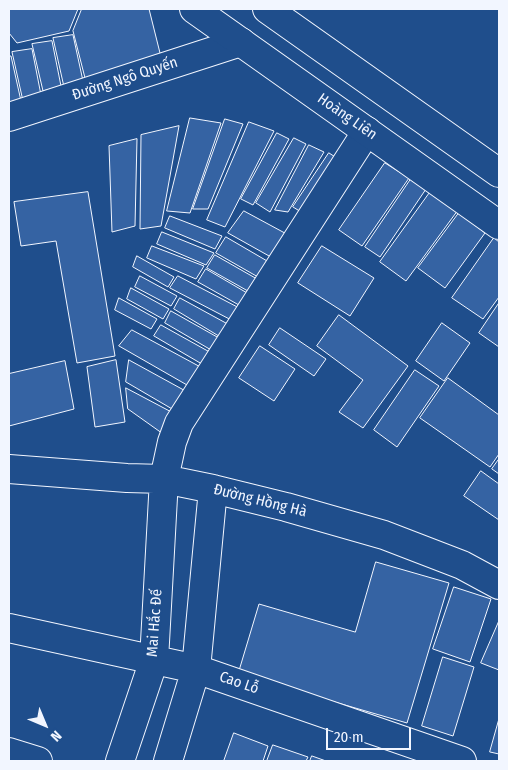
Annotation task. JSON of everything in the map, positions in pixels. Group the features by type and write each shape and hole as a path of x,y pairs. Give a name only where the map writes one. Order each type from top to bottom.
{"street":[{"name":"Hoàng Liên","path":"194,9 499,225"},
{"path":"241,42 268,9 499,173"},
{"name":"Đường Ngô Quyến","path":"9,116 241,42"},
{"name":"Mai Hắc Đế","path":"120,761 154,660 164,479 172,442 179,423 367,131"},
{"name":"Đường Hồng Hà","path":"9,469 164,479 286,507 384,535 462,565 499,585"},
{"path":"168,761 196,668 213,490"},
{"name":"Cao Lỗ","path":"9,628 196,668 462,761"},
{"path":"9,752 38,761"}],"building":[{"path":"9,9 78,9 69,31 17,43 9,33"},
{"path":"82,9 149,9 161,57 85,78 73,31"},
{"path":"73,35 83,81 64,87 53,38"},
{"path":"52,41 61,86 43,91 32,44"},
{"path":"32,49 41,95 23,101 12,52"},
{"path":"9,56 11,56 21,101 9,105"},
{"path":"190,118 221,123 190,213 167,211"},
{"path":"225,119 243,124 208,209 193,209"},
{"path":"249,122 274,131 225,227 207,220"},
{"path":"179,126 161,226 140,229 141,135"},
{"path":"277,133 289,139 253,205 241,199"},
{"path":"294,138 306,144 270,212 256,203"},
{"path":"137,139 135,226 112,232 109,146"},
{"path":"309,145 324,152 288,212 275,210"},
{"path":"329,153 340,160 306,215 293,207"},
{"path":"385,163 409,178 362,246 339,230"},
{"path":"411,179 426,189 380,257 365,247"},
{"path":"431,191 458,210 406,281 380,262"},
{"path":"88,192 115,356 77,363 56,241 21,246 14,202"},
{"path":"244,211 294,238 278,261 228,233"},
{"path":"459,213 485,233 445,288 418,268"},
{"path":"170,216 222,236 215,249 165,228"},
{"path":"162,232 214,253 206,265 157,244"},
{"path":"226,237 274,265 265,281 216,253"},
{"path":"494,238 499,242 499,297 483,319 452,298"},
{"path":"152,246 204,266 196,279 147,258"},
{"path":"322,246 374,278 350,316 298,283"},
{"path":"215,255 264,283 255,295 207,268"},
{"path":"137,256 174,277 168,287 133,267"},
{"path":"206,269 254,297 246,309 198,282"},
{"path":"140,276 177,296 171,306 135,287"},
{"path":"178,276 245,311 237,323 170,288"},
{"path":"131,288 169,309 163,319 127,299"},
{"path":"119,298 157,319 151,329 115,310"},
{"path":"180,298 235,328 227,341 174,309"},
{"path":"499,303 499,347 479,333"},
{"path":"171,311 226,342 218,354 165,323"},
{"path":"339,315 408,366 363,428 339,412 363,380 317,346"},
{"path":"442,323 470,343 444,381 416,361"},
{"path":"161,325 215,355 207,367 154,336"},
{"path":"280,328 326,359 314,376 269,345"},
{"path":"132,330 206,370 194,389 119,346"},
{"path":"260,346 295,369 274,401 239,378"},
{"path":"116,360 125,422 95,427 87,367"},
{"path":"129,360 191,394 179,413 126,382"},
{"path":"65,361 74,409 9,426 9,374"},
{"path":"415,370 439,386 397,447 374,430"},
{"path":"448,378 499,415 499,454 490,467 420,418"},
{"path":"126,388 179,416 166,436 128,409"},
{"path":"499,459 499,474 492,469"},
{"path":"481,471 499,484 499,520 464,496"},
{"path":"376,562 449,583 407,723 238,674 259,604 355,632"},
{"path":"454,587 491,599 470,662 433,649"},
{"path":"499,621 499,670 481,663"},
{"path":"443,657 474,667 453,736 422,726"},
{"path":"499,719 499,754 490,752"},
{"path":"234,733 268,746 263,761 224,761"},
{"path":"273,745 308,757 306,761 267,761"},
{"path":"312,756 326,761 310,761"}]}
